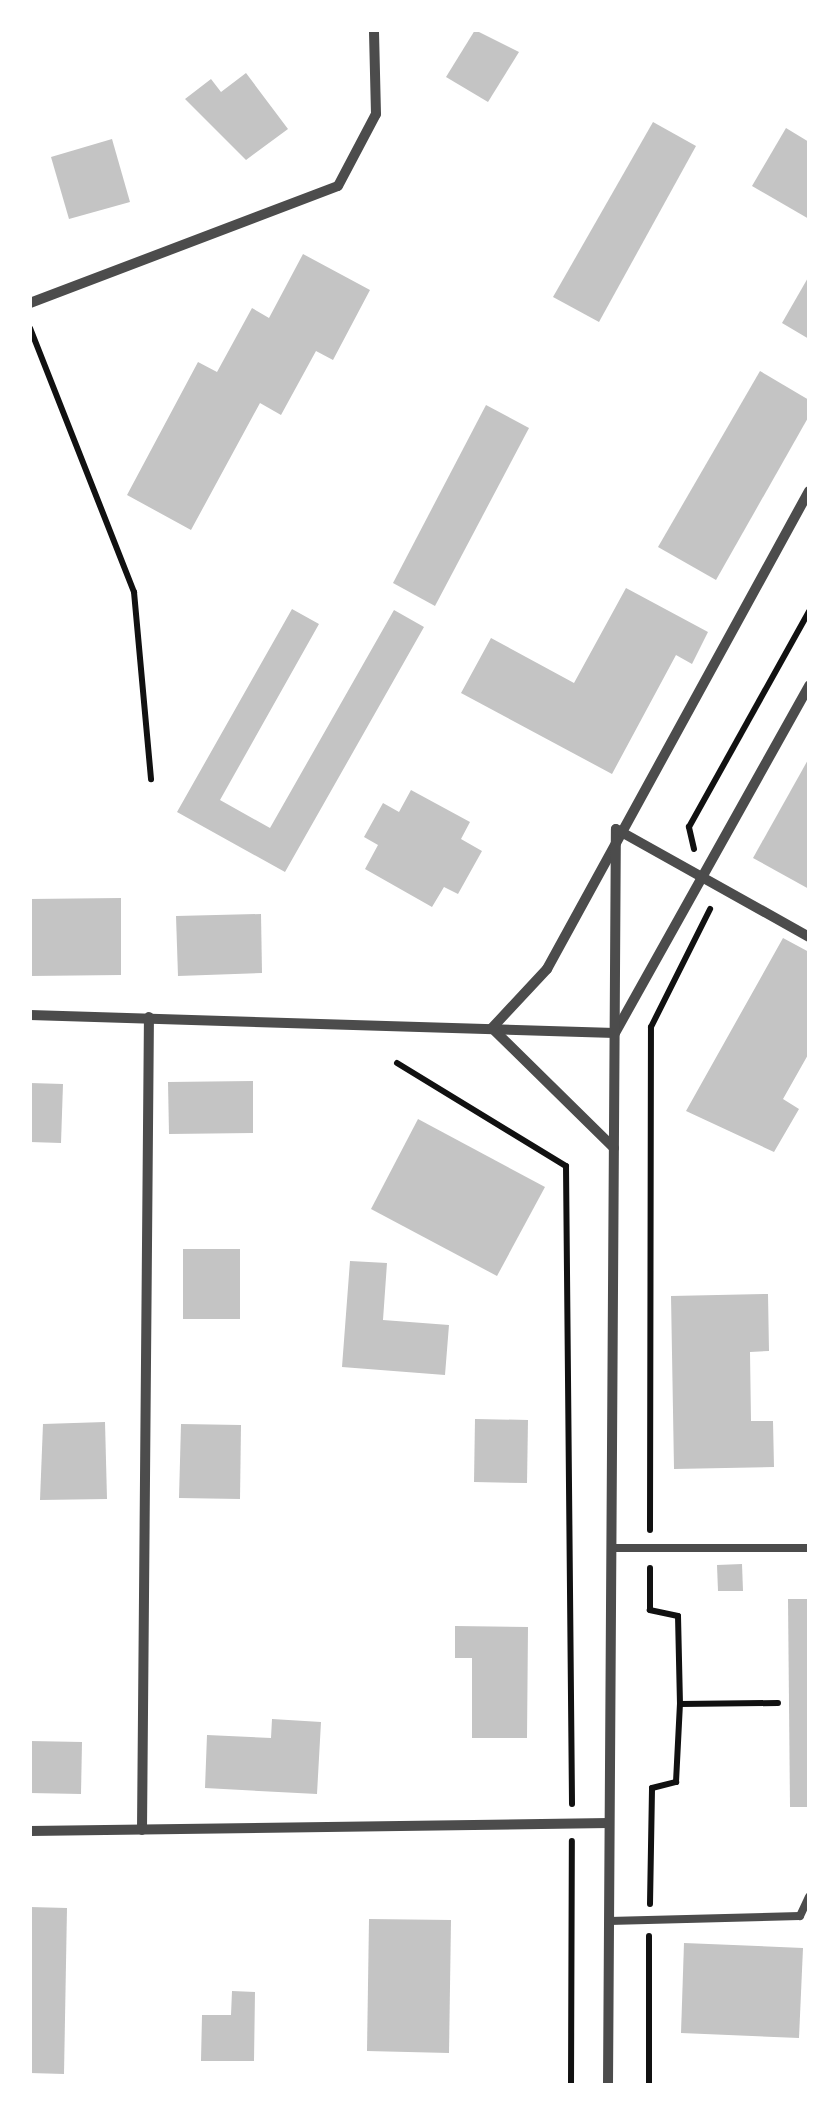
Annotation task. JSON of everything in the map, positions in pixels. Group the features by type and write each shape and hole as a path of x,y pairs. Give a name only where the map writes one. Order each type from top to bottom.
{"street":[{"path":"30,303 338,186 376,114 374,30"},
{"path":"492,1028 547,969 616,829 809,491"},
{"path":"615,1033 809,686"},
{"path":"616,829 809,937"},
{"path":"608,2085 616,829"},
{"path":"30,1015 615,1033"},
{"path":"142,1830 149,1017"},
{"path":"492,1028 614,1148"},
{"path":"30,1831 610,1823"}],"lane":[{"path":"611,1548 809,1548"},
{"path":"609,1921 800,1916 809,1897"}],"path":[{"path":"30,328 134,592 151,779"},
{"path":"649,2085 652,1788 676,1782 680,1704 678,1616 650,1610 650,1027 712,919 689,828 809,611"},
{"path":"398,1062 566,1166 571,2085"},
{"path":"680,1704 778,1703"}],"building":[{"path":"475,30 519,52 488,102 446,77"},
{"path":"246,73 288,129 246,160 185,99 211,79 221,92"},
{"path":"653,122 696,146 599,322 553,297"},
{"path":"786,128 809,142 809,219 752,186"},
{"path":"112,139 130,202 69,219 51,157"},
{"path":"303,254 370,290 333,360 316,351 281,415 260,403 191,530 127,495 198,362 217,372 252,308 269,318"},
{"path":"809,276 809,339 782,323"},
{"path":"760,371 809,400 809,416 716,580 658,547"},
{"path":"486,405 529,428 435,606 393,583"},
{"path":"626,588 708,632 692,664 676,655 612,774 461,693 491,638 574,683"},
{"path":"292,609 319,624 220,800 270,828 394,610 424,627 285,872 177,812"},
{"path":"809,758 809,889 753,858"},
{"path":"411,790 470,822 461,839 482,851 458,894 444,887 432,907 365,869 378,845 364,837 383,803 399,812"},
{"path":"121,898 121,975 30,976 30,899"},
{"path":"261,914 262,973 178,976 176,916"},
{"path":"783,938 809,952 809,1053 783,1099 799,1109 774,1152 686,1111"},
{"path":"253,1081 253,1133 169,1134 168,1082"},
{"path":"30,1083 63,1084 61,1143 30,1142"},
{"path":"418,1119 545,1187 497,1276 371,1209"},
{"path":"183,1249 240,1249 240,1319 183,1319"},
{"path":"350,1261 387,1263 383,1320 449,1325 445,1375 342,1367"},
{"path":"768,1294 769,1351 750,1352 751,1421 773,1421 774,1467 674,1469 671,1296"},
{"path":"475,1419 528,1420 527,1483 474,1482"},
{"path":"105,1422 107,1499 40,1500 43,1424"},
{"path":"181,1424 241,1425 240,1499 179,1498"},
{"path":"742,1564 743,1591 718,1591 717,1565"},
{"path":"788,1599 809,1599 809,1807 790,1807"},
{"path":"455,1626 528,1627 527,1738 472,1738 472,1658 455,1658"},
{"path":"272,1719 321,1722 317,1794 205,1788 207,1735 271,1738"},
{"path":"30,1741 82,1742 81,1794 30,1793"},
{"path":"30,1907 67,1908 64,2074 30,2073"},
{"path":"369,1919 451,1920 449,2053 367,2051"},
{"path":"684,1943 803,1948 799,2038 681,2033"},
{"path":"232,1991 255,1992 254,2061 201,2061 202,2015 231,2015"}]}
